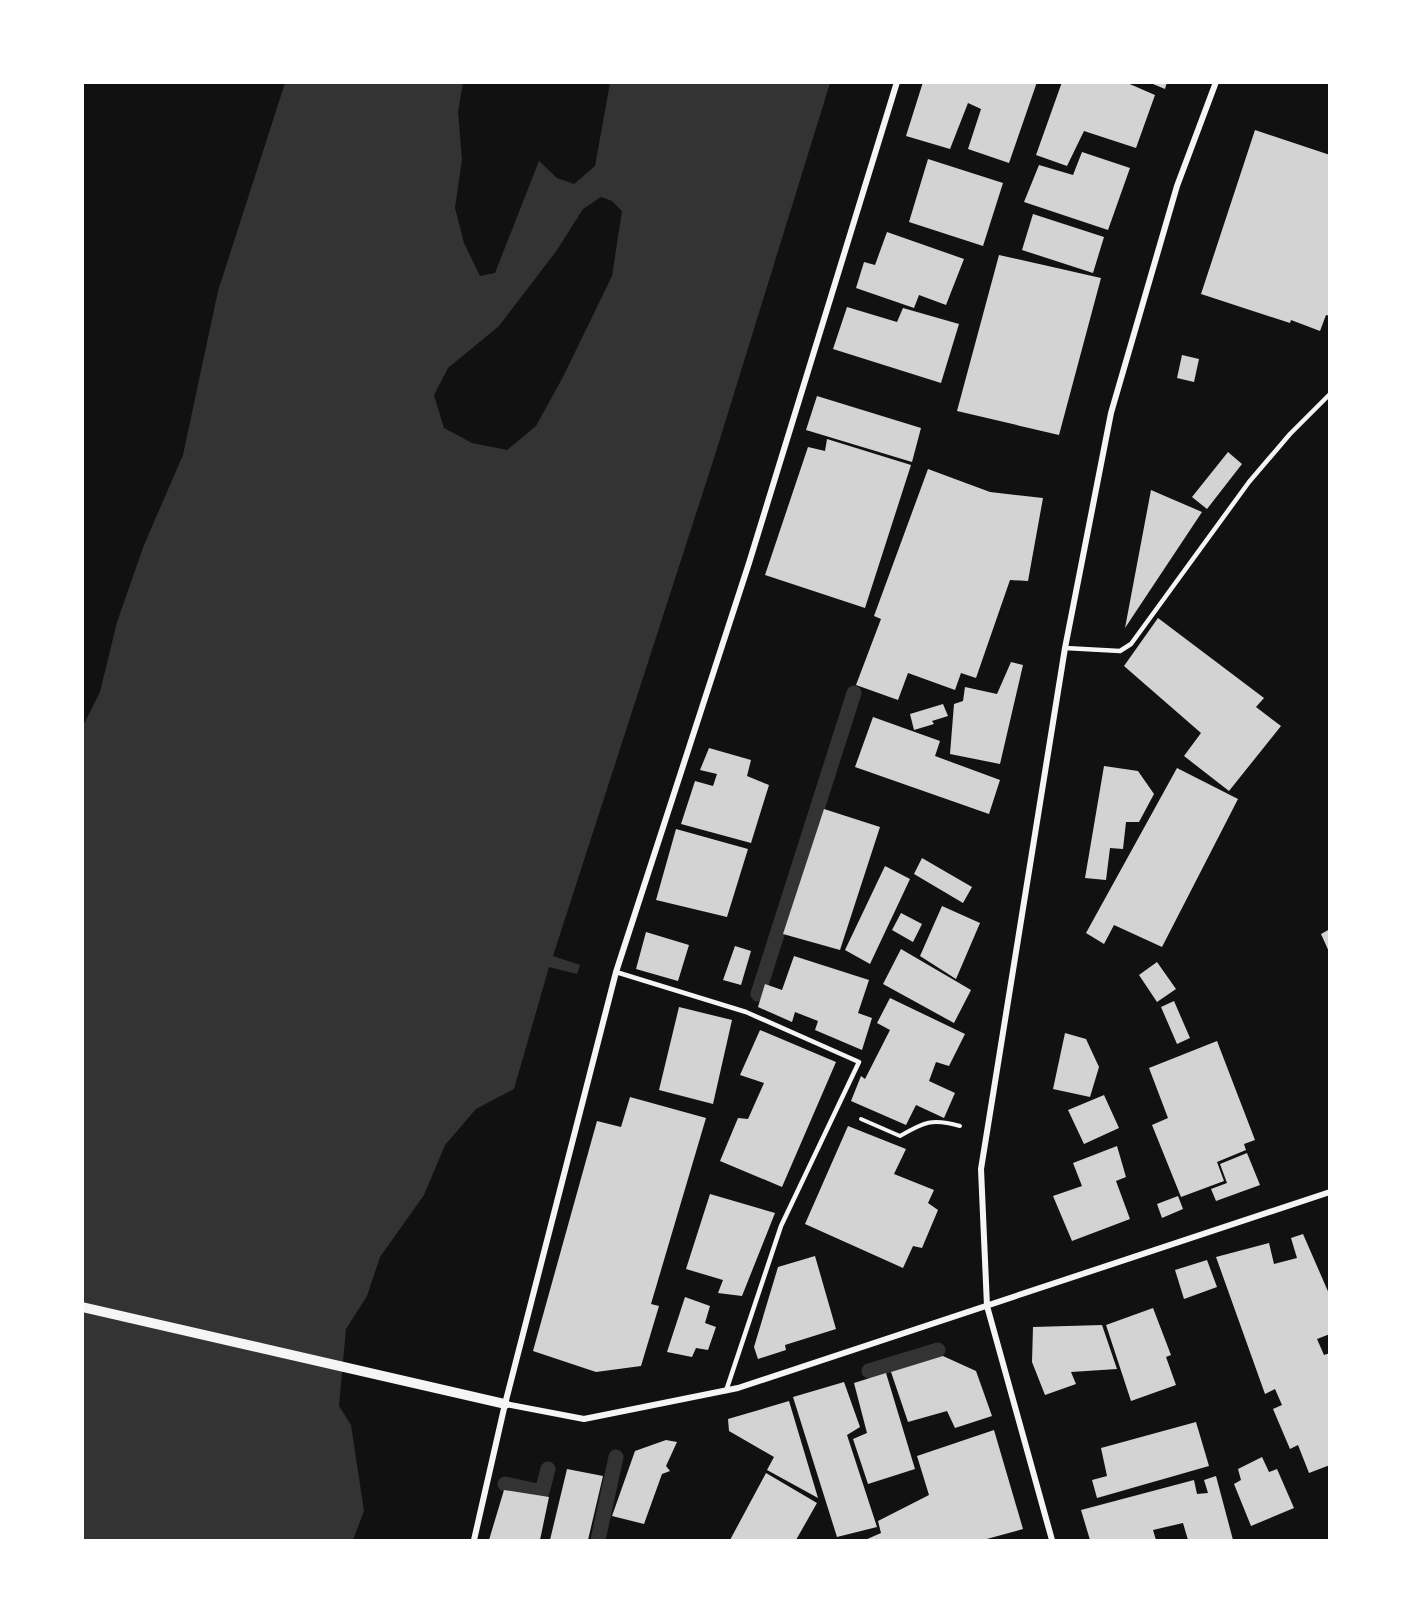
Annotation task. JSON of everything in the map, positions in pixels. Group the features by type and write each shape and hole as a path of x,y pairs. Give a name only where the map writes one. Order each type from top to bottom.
{"street":[{"path":"474,1540 505,1404 616,972 745,574 897,82"},
{"path":"1052,1540 987,1306 981,1169 1065,648 1111,413 1176,186 1216,82"},
{"path":"82,1307 505,1404 584,1419 726,1391 1329,1192"}],"lane":[{"path":"1065,648 1120,651 1131,644 1249,482 1290,434 1329,394"},
{"path":"616,972 746,1012 859,1062 781,1226 726,1391"}],"path":[{"path":"837,1108 900,1136 923,1123 947,1123 987,1133"}],"shaded area":[{"path":"285,83 463,83 458,112 462,159 455,208 464,243 480,276 495,273 539,161 557,178 574,184 595,166 610,83 830,83 715,455 553,956 580,965 577,974 549,967 514,1089 476,1109 445,1145 424,1195 380,1257 367,1296 346,1329 339,1406 351,1425 364,1511 353,1540 83,1540 82,728 100,692 117,622 144,545 183,455 218,291","holes":["601,197 612,201 622,211 612,276 563,377 536,426 507,450 472,443 444,428 434,395 448,368 499,326 557,250 583,209"]}],"building":[{"path":"923,82 1037,82 1009,163 968,149 981,109 968,103 950,149 906,136"},
{"path":"1062,82 1125,82 1155,95 1136,148 1084,131 1067,166 1036,155"},
{"path":"1148,82 1167,82 1165,89"},
{"path":"1255,130 1330,155 1330,316 1326,315 1320,331 1291,320 1290,323 1201,294"},
{"path":"1082,152 1130,168 1108,230 1024,202 1039,165 1073,175"},
{"path":"928,159 1003,183 983,246 909,222"},
{"path":"1033,214 1104,237 1093,273 1022,250"},
{"path":"887,232 964,259 946,305 919,295 914,308 856,288 864,262 875,265"},
{"path":"999,255 1101,278 1059,435 957,411"},
{"path":"847,307 897,322 903,308 959,324 941,383 833,349"},
{"path":"1182,355 1199,359 1194,382 1177,378"},
{"path":"817,396 921,428 912,462 806,430"},
{"path":"827,439 911,465 865,608 765,575 808,447 825,451"},
{"path":"1228,452 1242,464 1207,509 1192,497"},
{"path":"928,469 990,492 1043,498 1028,581 1010,580 976,678 961,673 955,690 908,673 898,700 856,685 881,619 874,616"},
{"path":"1151,490 1202,512 1125,628"},
{"path":"1158,618 1264,698 1256,707 1281,726 1229,791 1184,756 1201,733 1124,666"},
{"path":"1011,662 1023,665 1000,764 950,754 954,704 963,701 965,687 997,694"},
{"path":"943,704 948,716 932,721 934,724 914,730 910,714"},
{"path":"873,717 940,741 935,756 1000,780 989,814 855,767"},
{"path":"709,748 751,760 747,776 769,785 751,843 681,824 695,781 713,786 717,774 700,770"},
{"path":"1104,766 1138,771 1154,794 1139,822 1126,822 1123,849 1110,848 1106,880 1085,878"},
{"path":"1177,768 1238,799 1162,947 1114,925 1104,944 1086,933"},
{"path":"824,809 880,827 840,950 783,934"},
{"path":"676,829 748,849 727,917 656,900"},
{"path":"922,858 972,887 963,903 914,874"},
{"path":"885,866 910,879 870,964 845,950"},
{"path":"942,906 980,923 956,979 920,956"},
{"path":"901,913 922,924 913,942 892,930"},
{"path":"1330,929 1330,954 1321,934"},
{"path":"646,932 689,945 678,981 636,969"},
{"path":"735,946 751,951 741,985 723,980"},
{"path":"901,949 971,990 954,1023 883,984"},
{"path":"794,956 869,980 858,1013 872,1018 862,1050 815,1030 818,1021 795,1012 792,1022 758,1007 765,984 782,990"},
{"path":"1157,962 1176,989 1157,1002 1139,975"},
{"path":"890,998 965,1034 949,1066 936,1062 929,1081 955,1093 944,1118 916,1105 906,1125 851,1101 861,1076 865,1079 890,1030 877,1023"},
{"path":"1174,1001 1190,1038 1177,1044 1161,1007"},
{"path":"679,1007 732,1020 713,1104 659,1090"},
{"path":"760,1030 836,1062 782,1187 720,1161 738,1118 748,1119 764,1083 740,1075"},
{"path":"1065,1033 1086,1039 1099,1067 1090,1097 1053,1089"},
{"path":"1217,1041 1255,1140 1244,1144 1246,1150 1217,1162 1224,1181 1181,1197 1152,1125 1168,1118 1149,1068"},
{"path":"1104,1095 1119,1128 1084,1144 1068,1110"},
{"path":"630,1097 706,1118 651,1304 659,1306 641,1366 596,1372 533,1351 597,1121 621,1127"},
{"path":"848,1126 906,1149 894,1174 934,1190 928,1203 938,1210 922,1248 913,1246 903,1268 805,1224"},
{"path":"1117,1146 1126,1177 1116,1181 1130,1219 1072,1241 1053,1196 1082,1186 1073,1163"},
{"path":"1247,1153 1260,1185 1216,1201 1211,1189 1227,1183 1220,1164"},
{"path":"710,1194 775,1213 742,1296 718,1293 723,1280 686,1269"},
{"path":"1178,1196 1183,1209 1162,1218 1157,1204"},
{"path":"1303,1234 1330,1296 1330,1334 1317,1339 1324,1355 1330,1353 1330,1465 1309,1473 1298,1445 1290,1449 1273,1409 1282,1405 1275,1389 1265,1394 1216,1257 1269,1243 1274,1264 1297,1258 1291,1238"},
{"path":"815,1256 836,1329 785,1345 786,1350 758,1359 754,1347 778,1267"},
{"path":"1207,1260 1217,1287 1184,1299 1175,1270"},
{"path":"685,1297 710,1306 705,1323 716,1327 708,1350 696,1348 692,1357 667,1352"},
{"path":"1153,1308 1171,1355 1166,1357 1176,1385 1131,1401 1106,1325"},
{"path":"1102,1325 1117,1369 1071,1372 1076,1384 1045,1395 1032,1362 1033,1327"},
{"path":"943,1356 976,1371 992,1416 955,1428 947,1411 908,1422 891,1372"},
{"path":"886,1373 915,1469 868,1484 853,1439 867,1433 854,1383"},
{"path":"844,1382 860,1427 847,1435 877,1527 837,1537 793,1397"},
{"path":"789,1401 818,1498 767,1470 774,1457 729,1431 728,1419"},
{"path":"1196,1422 1209,1466 1097,1498 1092,1480 1107,1476 1101,1448"},
{"path":"994,1430 1023,1529 983,1540 865,1540 881,1533 878,1521 929,1495 917,1456"},
{"path":"666,1440 677,1442 666,1466 670,1471 662,1474 644,1524 612,1516 635,1451"},
{"path":"1262,1457 1269,1472 1277,1469 1294,1508 1251,1526 1234,1484 1241,1480 1238,1469"},
{"path":"567,1469 603,1476 588,1540 550,1540"},
{"path":"766,1473 817,1503 796,1540 730,1540"},
{"path":"1216,1476 1233,1540 1188,1540 1183,1523 1153,1530 1156,1540 1090,1540 1081,1510 1194,1480 1197,1494 1208,1493 1204,1480"},
{"path":"504,1490 549,1497 540,1540 489,1540"}],"waterway":[{"path":"758,994 854,693"},
{"path":"869,1371 938,1350"},
{"path":"598,1540 616,1457"},
{"path":"505,1484 542,1492 548,1469"}]}
